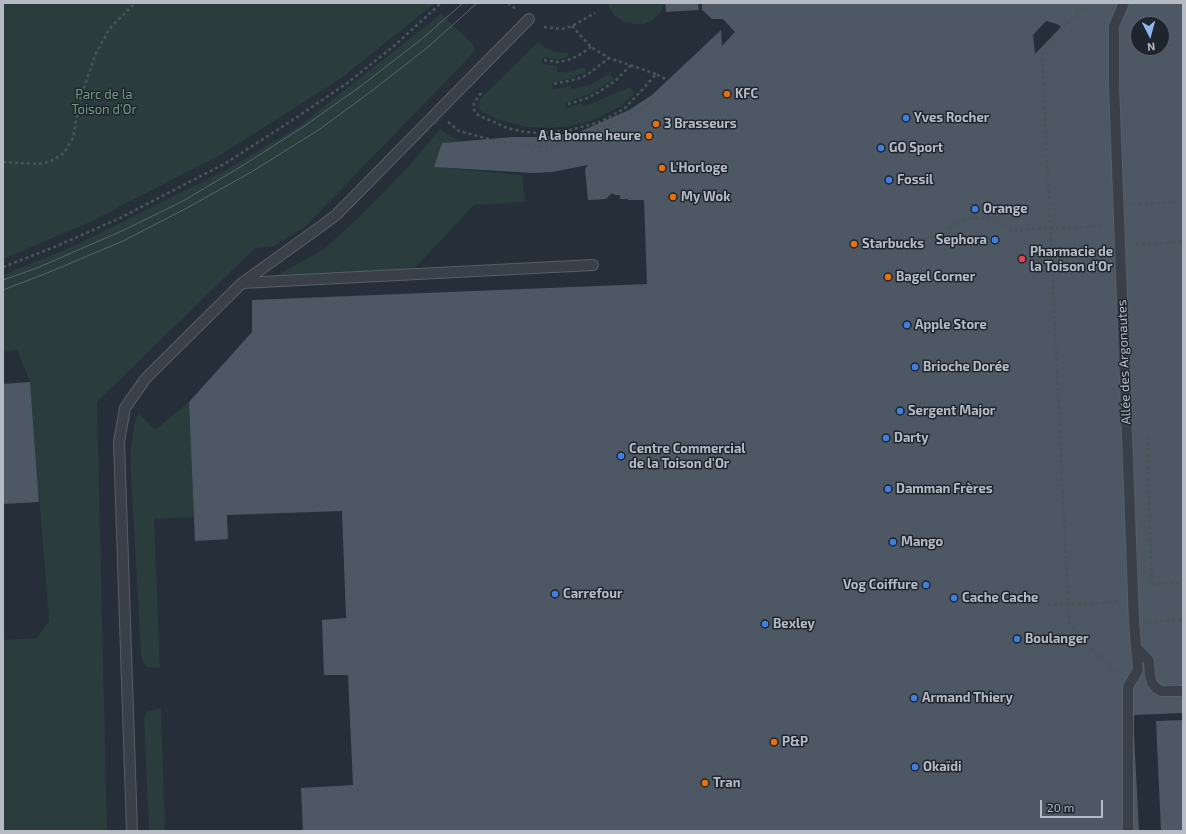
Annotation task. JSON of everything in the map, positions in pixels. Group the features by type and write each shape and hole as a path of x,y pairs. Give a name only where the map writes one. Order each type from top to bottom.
{"lane":[{"name":"Allée des Argonautes","path":"1124,3 1114,26 1114,85 1132,585 1138,670 1128,687"},
{"path":"132,831 119,442 125,408 146,378 242,283 336,215 529,20"},
{"path":"242,283 593,265"},
{"path":"1136,647 1149,661 1150,676 1152,683 1156,688 1168,691 1183,691"},
{"path":"1128,687 1128,831"}],"path":[{"path":"3,162 39,164 51,161 64,153 73,138 80,99 96,53 110,28 135,3"},
{"path":"3,267 57,246 120,218 226,163 346,84 394,46 441,3"},
{"path":"508,3 529,20 544,27 562,29 572,26 595,13"},
{"path":"1086,3 1042,52 1069,624 1128,687"},
{"path":"572,26 591,47 609,58 656,74 669,81"},
{"path":"539,33 544,27"},
{"path":"544,60 558,62 568,60 578,56 591,47"},
{"path":"554,84 572,81 587,75 609,58"},
{"path":"568,104 585,99 597,93 615,81 631,65"},
{"path":"483,90 475,99 474,106 476,113 482,118 507,128 540,133 570,130 600,122 624,109 656,74"},
{"path":"436,114 459,131 500,142 543,147 581,138 639,110 659,96"},
{"path":"1118,205 1183,202"},
{"path":"876,242 944,238 949,228 960,220 974,218 988,218 1003,224 1014,231 1050,228 1119,226"},
{"path":"1120,244 1183,242"},
{"path":"1147,436 1152,584"},
{"path":"1132,585 1183,582"},
{"path":"1048,605 1133,601"},
{"path":"1134,622 1183,620"}],"green space":[{"name":"Parc de la Toison d'Or","path":"3,3 435,3 340,79 222,154 88,223 3,259"},
{"path":"608,3 665,3 660,13 652,20 644,24 633,24 623,21 615,16"},
{"path":"441,14 472,43 475,49 474,52 305,227 274,246 255,248 97,402 107,831 3,831 3,640 37,638 49,621 30,382 17,350 3,352 3,275 76,245 226,170 298,127"},
{"path":"538,42 555,52 567,53 569,57 557,60 543,57 541,63 557,66 557,72 568,72 585,67 587,72 552,83 553,89 570,86 572,89 589,85 609,74 614,79 590,94 565,103 565,109 581,103 583,107 630,87 635,93 621,106 592,121 570,126 549,128 526,127 499,120 482,112 478,106 479,100"},
{"path":"440,129 458,141 442,143 435,167 522,175 525,202 474,205 414,269 278,275 324,249 356,220 409,166"},
{"path":"189,402 194,517 154,519 160,668 147,667 143,662 141,654 130,457 134,425 138,413 155,430"},
{"path":"161,708 165,831 149,831 144,718 147,712"}],"building":[{"path":"665,3 698,3 699,10 666,12"},
{"name":"Centre Commercial de la Toison d'Or","path":"702,3 1183,3 1183,713 1133,715 1139,831 303,831 301,788 353,785 348,675 324,675 322,620 346,618 342,511 227,515 228,539 195,541 189,402 252,332 252,300 647,284 644,200 620,199 620,195 615,195 612,193 606,199 588,200 585,169 588,165 552,172 533,173 434,167 442,143 513,137 544,137 579,132 629,110 652,95 721,30 722,46 735,32 723,19 712,19 702,10","holes":["1046,21 1057,24 1061,27 1035,54 1033,35"]},
{"path":"30,382 39,502 3,504 3,384"},
{"path":"1183,720 1183,831 1161,831 1156,721"}],"tram line":[{"path":"3,280 37,268 124,230 183,201 242,166 306,125 361,86 423,38 463,3"},
{"path":"3,290 123,241 187,208 253,171 320,129 373,90 428,47 477,3"}],"place":[{"name":"KFC","path":"727,94"},
{"name":"Yves Rocher","path":"906,118"},
{"name":"3 Brasseurs","path":"656,124"},
{"name":"A la bonne heure","path":"649,136"},
{"name":"GO Sport","path":"881,148"},
{"name":"L'Horloge","path":"662,168"},
{"name":"Fossil","path":"889,180"},
{"name":"My Wok","path":"673,197"},
{"name":"Orange","path":"975,209"},
{"name":"Sephora","path":"995,240"},
{"name":"Starbucks","path":"854,244"},
{"name":"Pharmacie de la Toison d'Or","path":"1022,259"},
{"name":"Bagel Corner","path":"888,277"},
{"name":"Apple Store","path":"907,325"},
{"name":"Brioche Dorée","path":"915,367"},
{"name":"Sergent Major","path":"900,411"},
{"name":"Darty","path":"886,438"},
{"name":"Centre Commercial de la Toison d'Or","path":"621,456"},
{"name":"Damman Frères","path":"888,489"},
{"name":"Mango","path":"893,542"},
{"name":"Vog Coiffure","path":"926,585"},
{"name":"Carrefour","path":"555,594"},
{"name":"Cache Cache","path":"954,598"},
{"name":"Bexley","path":"765,624"},
{"name":"Boulanger","path":"1017,639"},
{"name":"Armand Thiery","path":"914,698"},
{"name":"P&P","path":"774,742"},
{"name":"Okaïdi","path":"915,767"},
{"name":"Tran","path":"705,783"}]}
